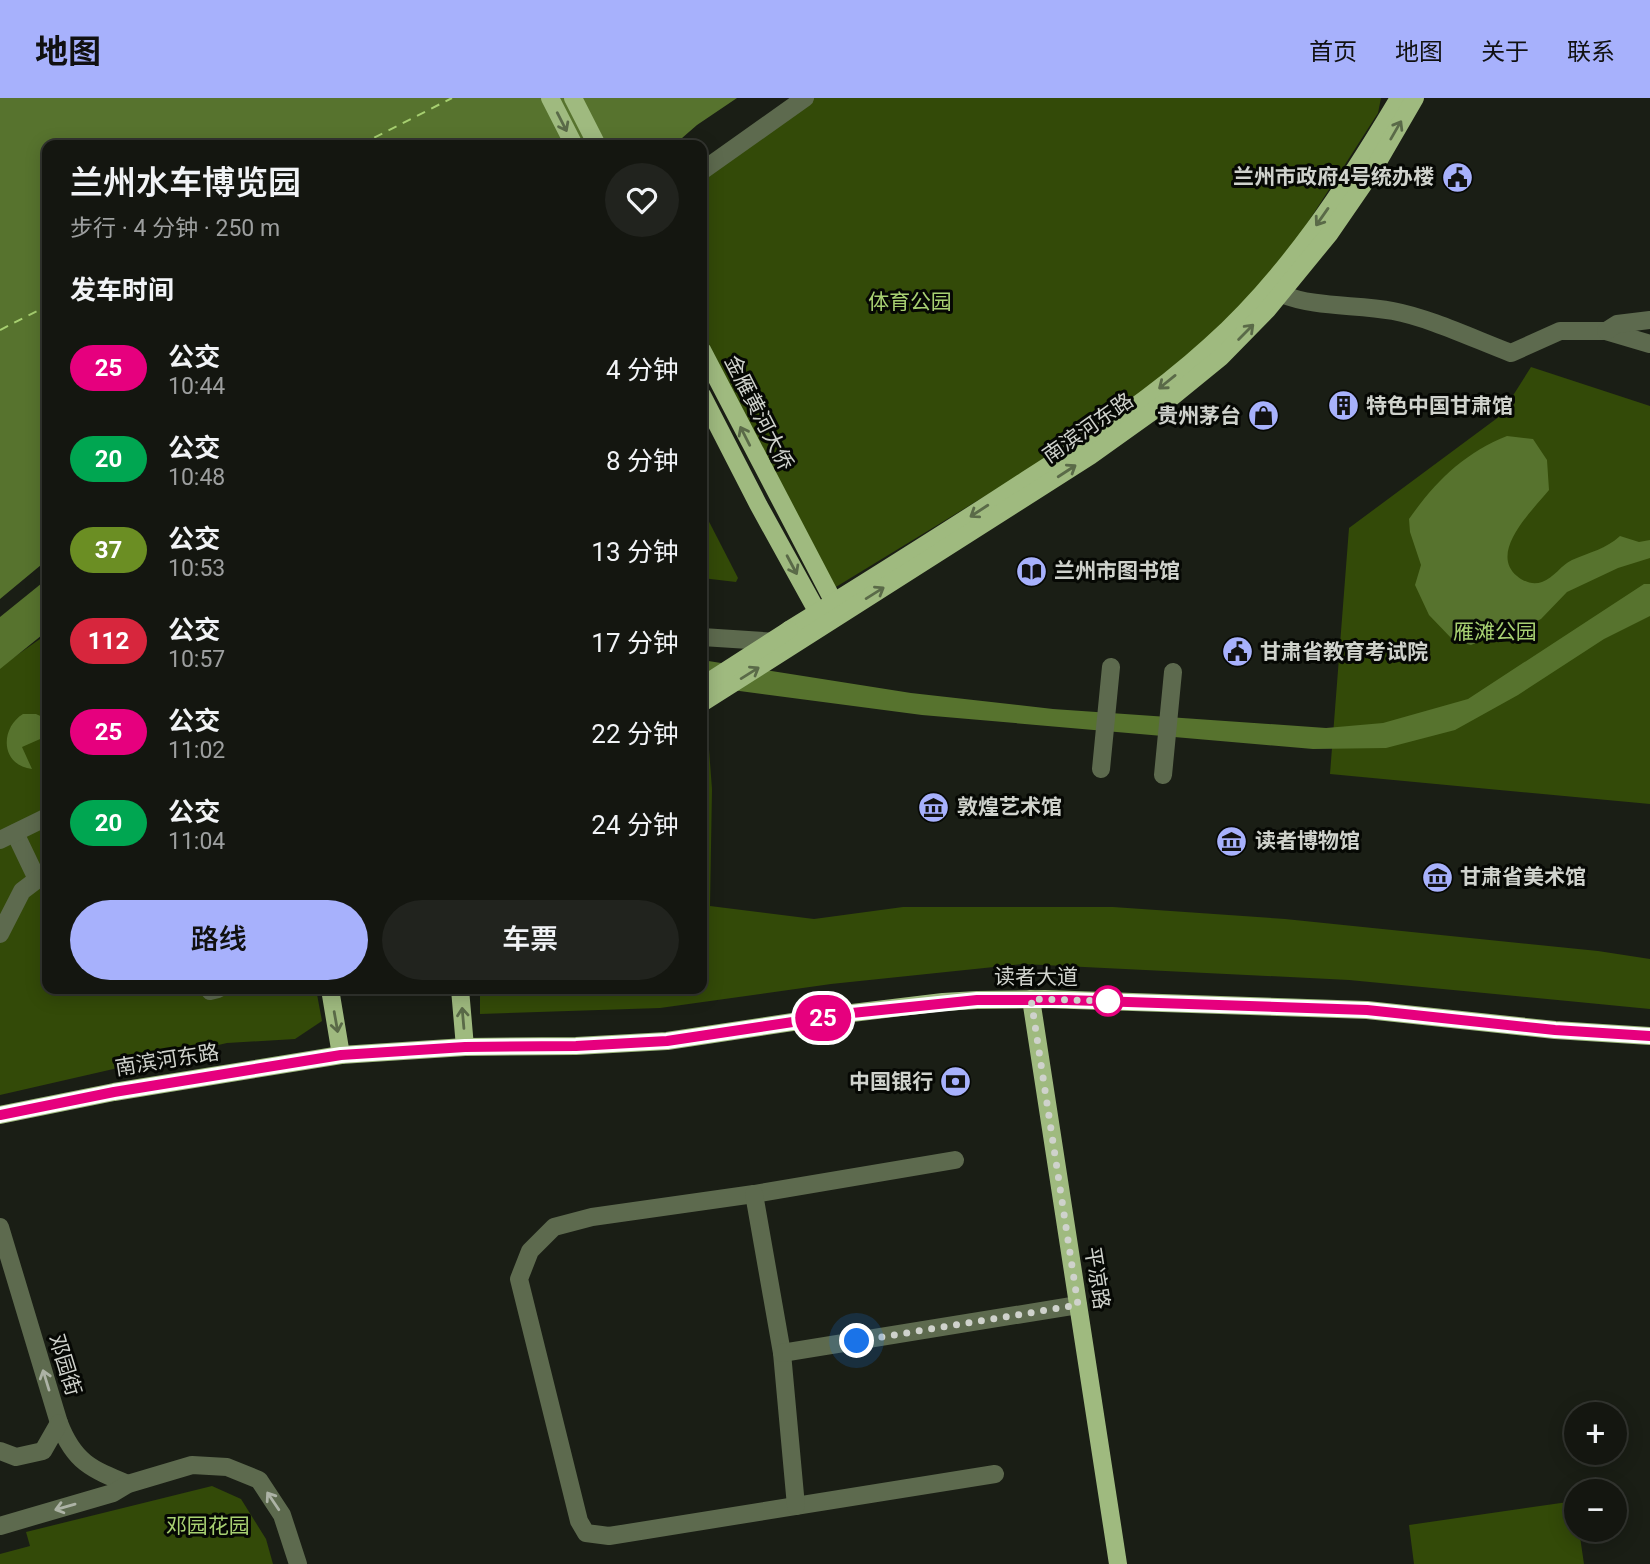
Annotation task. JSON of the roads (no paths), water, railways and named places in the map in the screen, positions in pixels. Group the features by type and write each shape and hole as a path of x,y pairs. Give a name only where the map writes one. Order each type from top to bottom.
{"main road":[{"path":"550,98 571,140"},
{"path":"573,98 594,140"},
{"name":"南滨河东路","path":"837,609 1082,444 1158,389 1211,346 1256,300 1318,224 1360,164 1399,98"},
{"name":"南滨河东路","path":"707,682 793,636 1090,456 1167,401 1221,357 1280,294 1330,233 1372,172 1415,98"},
{"name":"金雁黄河大侨","path":"707,360 837,609"},
{"name":"金雁黄河大侨","path":"707,405 821,619"},
{"name":"南滨河东路","path":"707,699 793,636"},
{"path":"331,994 341,1055"},
{"path":"460,994 465,1047"},
{"name":"读者大道","path":"465,1047 576,1046 667,1041 904,1006 1031,999 1367,1010 1555,1030 1650,1036"},
{"name":"平凉路","path":"1031,999 1118,1564"},
{"name":"南滨河东路","path":"0,1115 114,1092 341,1055 465,1047"}],"street":[{"path":"707,167 805,98"},
{"path":"1280,294 1303,303 1350,305 1395,312 1511,353 1560,331 1606,331 1650,344"},
{"path":"1606,331 1617,324 1650,320"},
{"path":"707,637 793,636"},
{"path":"1102,762 1110,675"},
{"path":"1163,769 1172,681"},
{"path":"0,934 22,891 42,876 7,837 42,820"},
{"path":"955,1160 754,1194 592,1217 554,1227 530,1251 519,1279 579,1521 586,1534 609,1536 995,1474"},
{"path":"754,1194 782,1353 796,1506"},
{"name":"邓园街","path":"0,1227 67,1444 81,1461 128,1485"},
{"path":"782,1353 1078,1305"},
{"path":"0,1451 16,1457 43,1451 59,1423"},
{"path":"0,1526 113,1493 128,1485 192,1465 227,1467 259,1480 282,1515 298,1564"}],"place":[{"name":"兰州市政府4号统办楼","path":"1457,177"},
{"name":"特色中国甘肃馆","path":"1343,406"},
{"name":"贵州茅台","path":"1264,416"},
{"name":"兰州市图书馆","path":"1031,571"},
{"name":"甘肃省教育考试院","path":"1237,652"},
{"name":"敦煌艺术馆","path":"934,807"},
{"name":"读者博物馆","path":"1232,841"},
{"name":"甘肃省美术馆","path":"1437,877"},
{"name":"中国银行","path":"956,1082"}],"park label":[{"name":"体育公园","path":"910,302"},
{"name":"雁滩公园","path":"1495,632"},
{"name":"邓园花园","path":"208,1526"}]}
